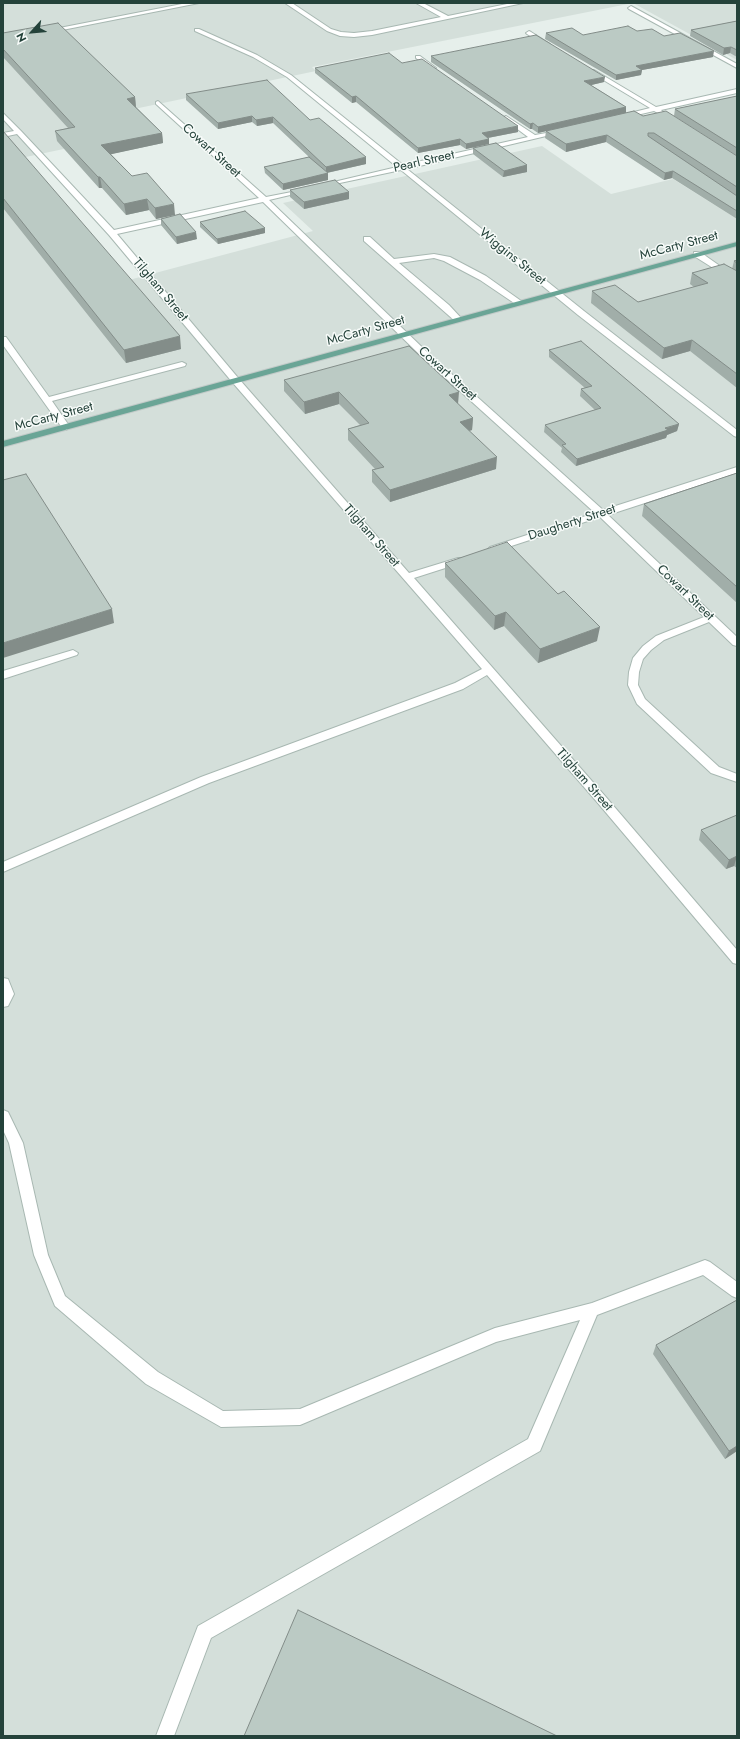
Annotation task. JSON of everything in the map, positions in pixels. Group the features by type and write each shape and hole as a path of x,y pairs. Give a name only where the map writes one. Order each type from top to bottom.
{"main road":[{"name":"McCarty Street","path":"3,444 737,244"}],"street":[{"path":"42,32 196,3"},
{"path":"288,3 330,30 340,34 354,35 372,33 520,3"},
{"path":"419,3 447,18"},
{"path":"631,8 737,66"},
{"name":"Wiggins Street","path":"197,30 255,56 289,76 558,293 737,434"},
{"path":"529,33 555,49"},
{"path":"418,57 437,70"},
{"path":"588,68 664,115"},
{"path":"617,118 737,91"},
{"name":"Cowart Street","path":"158,103 264,200 404,334 602,513 737,643"},
{"path":"500,114 533,137"},
{"name":"Tilgham Street","path":"3,115 112,233 236,381 489,670 736,957"},
{"name":"Pearl Street","path":"318,187 571,128"},
{"path":"3,135 19,132"},
{"path":"112,233 310,189"},
{"path":"366,239 446,307 458,320"},
{"path":"697,254 737,281"},
{"path":"393,261 434,256 447,259 484,278 520,303"},
{"path":"3,339 66,427"},
{"path":"47,400 182,364"},
{"name":"Daugherty Street","path":"486,551 737,470"},
{"path":"407,578 472,556"},
{"path":"711,618 660,638 647,648 638,658 634,672 634,686 641,701 715,770 737,778"},
{"path":"3,675 73,653"},
{"path":"3,867 205,780 459,686 489,670"},
{"path":"3,983 8,994 3,1002"},
{"path":"3,1116 16,1143 40,1255 60,1301 152,1378 221,1419 300,1417 495,1335 592,1310 705,1267 737,1291"},
{"path":"165,1736 204,1632 534,1445 592,1310"}],"shaded area":[{"path":"3,3 633,3 312,67 316,71 91,118 111,139 21,158 129,280 313,231 283,203 542,146 611,194 673,179 737,219 737,1736 3,1736"},
{"path":"633,3 737,3 737,60"}],"building":[{"path":"737,21 737,50 731,47 724,48 691,30"},
{"path":"58,23 135,97 127,99 162,133 101,145 132,176 147,173 174,204 155,208 147,199 124,204 55,131 75,127 3,49 3,33"},
{"path":"628,26 637,31 652,29 664,36 680,33 714,51 636,66 642,70 616,75 546,33 572,28 583,35"},
{"path":"536,35 605,77 584,81 626,107 538,127 533,123 530,124 431,56"},
{"path":"389,53 402,63 422,59 518,126 482,133 489,139 466,144 460,139 418,148 356,96 352,97 315,68"},
{"path":"267,80 310,120 319,118 366,157 326,167 273,117 256,120 252,116 218,123 186,94"},
{"path":"737,96 737,148 675,109"},
{"path":"634,111 643,116 666,111 737,156 737,187 654,133 648,133 648,136 737,196 737,211 673,171 665,173 607,135 566,144 546,131"},
{"path":"3,131 180,336 124,350 3,198"},
{"path":"496,143 527,165 504,171 473,148"},
{"path":"309,157 328,173 283,184 264,167"},
{"path":"335,180 349,192 304,202 290,190"},
{"path":"245,211 265,228 217,239 200,222"},
{"path":"180,214 196,232 176,237 161,219"},
{"path":"724,264 737,271 737,374 692,340 664,348 592,291 615,285 638,302 708,283 692,273"},
{"path":"581,341 679,424 665,428 668,430 577,459 562,445 566,444 545,425 601,408 581,389 592,386 549,350"},
{"path":"409,346 459,392 449,395 473,418 460,422 497,457 390,490 372,470 384,467 348,429 369,423 339,392 304,402 284,380"},
{"path":"737,473 737,587 644,504"},
{"path":"26,474 112,609 3,643 3,480"},
{"path":"507,542 558,594 564,591 600,627 540,649 506,612 495,616 445,563"},
{"path":"737,815 737,856 729,860 701,830"},
{"path":"737,1300 737,1446 729,1451 656,1345"},
{"path":"298,1610 557,1736 244,1736"}]}
